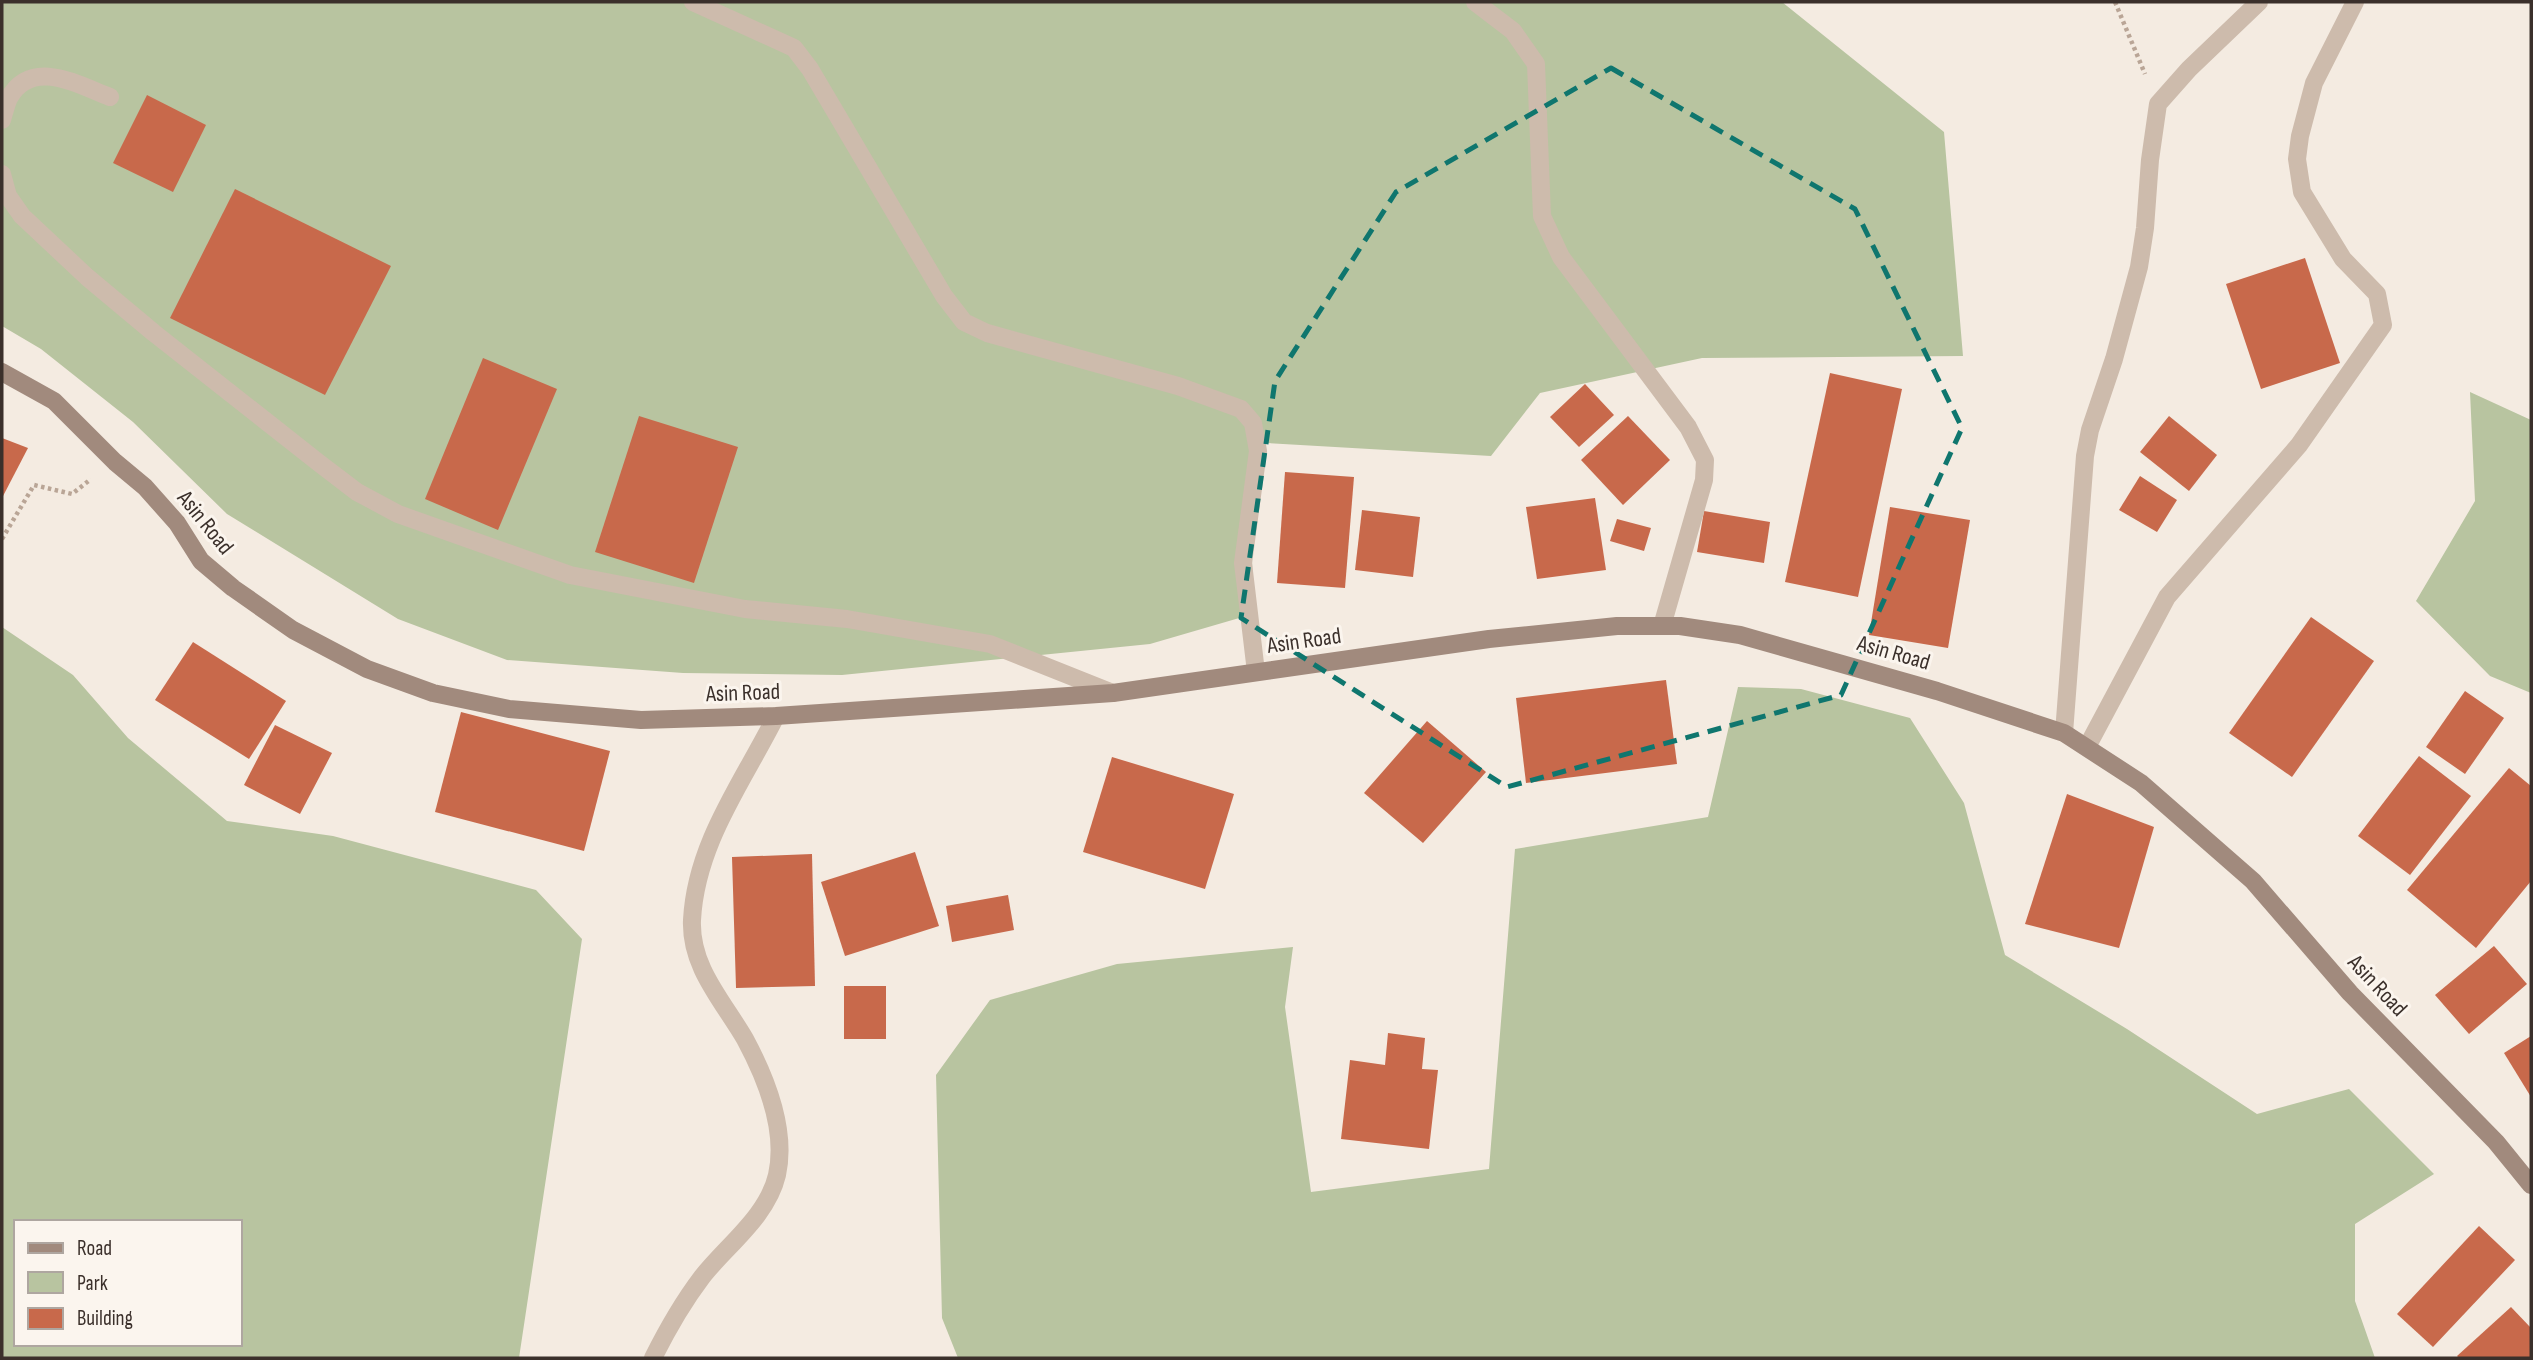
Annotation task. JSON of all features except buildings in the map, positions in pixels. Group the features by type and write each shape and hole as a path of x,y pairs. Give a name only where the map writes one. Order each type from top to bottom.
{"main road":[{"name":"Asin Road","path":"2,372 54,401 115,462 145,487 177,523 201,561 233,588 293,630 367,669 433,693 509,709 641,720 776,716 1112,693 1489,639 1617,626 1680,626 1740,635 1937,691 2064,733 2141,783 2253,881 2350,993 2496,1142 2531,1185"}],"street":[{"path":"693,2 794,48 810,69 944,296 964,322 987,333 1178,386 1241,409 1253,423 1258,451 1243,564 1256,672"},
{"path":"1475,2 1513,31 1536,64 1542,216 1561,257 1688,427 1705,460 1704,480 1662,626"},
{"path":"2064,733 2085,456 2090,430 2114,359 2139,267 2158,104 2189,69 2259,2"},
{"path":"2087,747 2167,597 2299,444 2383,325 2377,294 2343,259 2302,192 2297,159 2314,83 2355,2"},
{"path":"2,120 10,97 28,79 54,75 110,97"},
{"path":"2,174 8,196 22,216 86,277 357,492 398,514 569,575 745,609 847,620 990,644 1112,693"},
{"path":"653,1358 669,1327 703,1276 749,1225 764,1203 778,1172 778,1126 764,1079 744,1038 706,978 694,943 692,922 694,899 705,852 718,822 776,716"}],"path":[{"path":"2115,2 2158,104"},
{"path":"2,538 34,485 72,494 115,462"}],"highlighted area":[{"path":"1611,68 1855,209 1962,428 1841,695 1507,787 1241,618 1275,381 1396,192"}],"green space":[{"path":"2,2 1782,2 1944,132 1963,356 1702,358 1540,393 1491,456 1250,442 1253,614 1150,644 842,675 683,673 507,660 398,619 227,514 133,422 41,349 2,326"},
{"path":"2470,392 2531,420 2531,693 2490,676 2416,601 2475,501"},
{"path":"2,627 73,675 128,738 227,821 333,836 536,890 582,939 519,1358 2,1358"},
{"path":"1738,687 1801,689 1910,718 1964,803 2005,955 2127,1029 2257,1114 2349,1089 2434,1174 2355,1224 2355,1301 2375,1358 958,1358 942,1318 936,1075 990,1000 1117,964 1293,947 1285,1007 1311,1192 1489,1169 1515,849 1708,817"}]}
